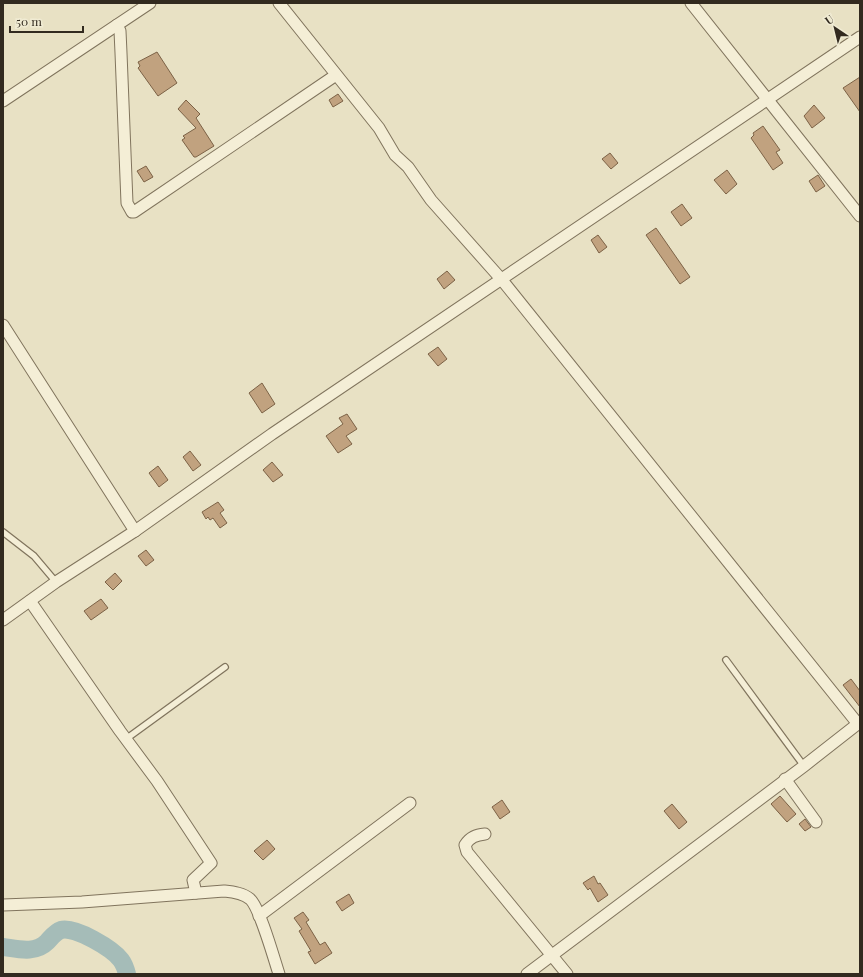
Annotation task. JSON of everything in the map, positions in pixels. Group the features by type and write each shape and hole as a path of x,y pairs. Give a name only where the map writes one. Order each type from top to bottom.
{"street":[{"path":"3,101 150,3"},
{"path":"279,3 379,128 395,155 412,171 431,200 502,280 859,723 804,766 526,974"},
{"path":"692,3 860,216"},
{"path":"117,25 120,32 127,203 132,212 336,75"},
{"path":"3,620 56,582 135,531 272,434 860,37"},
{"path":"3,325 135,531"},
{"path":"30,601 157,781 211,863 193,880 196,893"},
{"path":"785,780 816,822"},
{"path":"259,916 410,803"},
{"path":"485,834 477,835 468,840 465,845 467,852 512,908 553,955 567,974"},
{"path":"3,905 82,902 224,891 245,895 251,900 259,916 279,974"}],"lane":[{"path":"3,532 34,556 56,582"},
{"path":"726,660 804,766"},
{"path":"126,739 225,668"}],"building":[{"path":"157,52 177,83 158,96 138,68 140,66 138,62"},
{"path":"860,77 860,112 843,88"},
{"path":"338,94 343,101 333,107 329,100"},
{"path":"186,100 200,114 196,118 214,146 196,157 194,157 182,140 185,138 183,136 196,128 178,109"},
{"path":"814,105 825,118 812,128 804,116"},
{"path":"763,126 780,150 776,152 783,163 773,170 751,138 754,135 753,133"},
{"path":"610,153 618,163 611,169 602,159"},
{"path":"146,166 153,177 144,182 137,171"},
{"path":"727,170 737,184 726,194 714,180"},
{"path":"818,175 825,186 816,192 809,181"},
{"path":"682,204 692,218 681,226 671,212"},
{"path":"656,228 690,277 680,284 646,235"},
{"path":"598,235 607,247 599,253 591,240"},
{"path":"447,271 455,280 444,289 437,279"},
{"path":"438,347 447,359 438,366 428,354"},
{"path":"262,383 275,404 262,413 249,393"},
{"path":"347,414 357,429 346,436 352,444 338,453 326,436 343,424 339,418"},
{"path":"190,451 201,465 193,471 183,457"},
{"path":"272,462 283,475 273,482 263,470"},
{"path":"158,466 168,480 159,487 149,473"},
{"path":"218,502 224,510 220,513 227,523 220,528 213,518 210,520 208,517 206,519 202,512"},
{"path":"146,550 154,560 146,566 138,556"},
{"path":"115,573 122,581 113,590 105,582"},
{"path":"101,599 108,608 91,620 84,611"},
{"path":"851,679 860,691 860,707 843,685"},
{"path":"780,796 796,814 787,822 771,804"},
{"path":"502,800 510,812 500,819 492,807"},
{"path":"672,804 687,822 679,829 664,811"},
{"path":"805,819 811,827 805,831 799,824"},
{"path":"267,840 275,849 263,860 254,851"},
{"path":"594,876 598,884 600,883 608,895 598,902 590,888 588,890 583,883"},
{"path":"349,894 354,903 342,911 336,902"},
{"path":"303,912 309,920 306,922 320,945 325,942 332,953 315,964 308,952 311,951 299,931 302,929 294,918"}],"waterway":[{"path":"3,947 26,950 37,948 42,946 61,930 75,931 93,939 117,955 124,965 127,974"}]}
